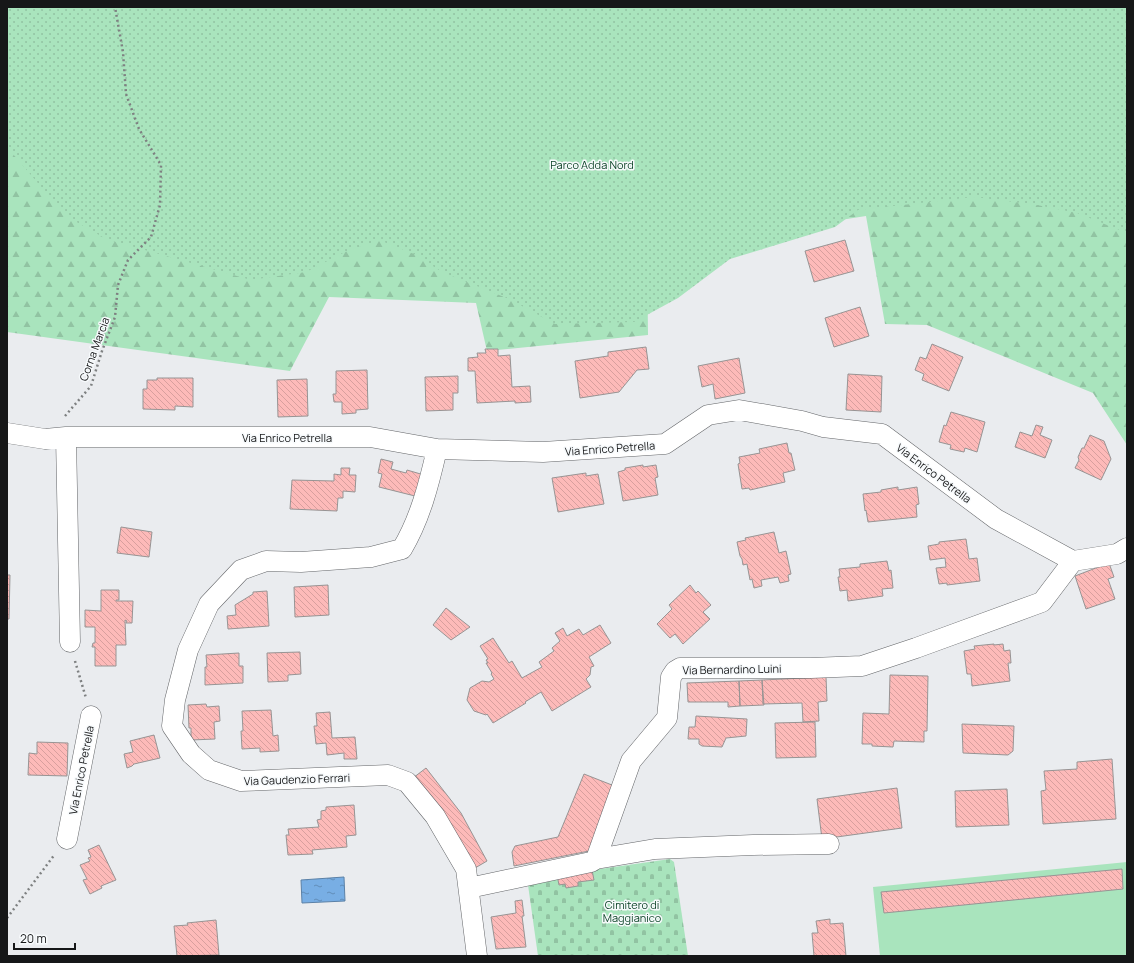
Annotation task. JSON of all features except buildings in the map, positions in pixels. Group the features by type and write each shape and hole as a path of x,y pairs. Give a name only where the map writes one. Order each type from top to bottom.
{"street":[{"name":"Via Enrico Petrella","path":"7,434 45,439 66,437 370,437 437,449 543,452 665,444 708,415 739,410 802,421 823,427 882,434 996,519 1073,561"},
{"path":"66,437 70,642"},
{"name":"Via Gaudenzio Ferrari","path":"437,449 429,483 411,534 402,549 371,557 301,562 266,561 241,570 208,604 188,650 175,700 172,726 191,754 209,770 241,782 388,775 407,782 436,816 466,869 477,956"},
{"path":"1073,561 1117,554 1127,548"},
{"name":"Via Bernardino Luini","path":"596,859 631,761 668,718 671,677 675,671 680,668 811,668 862,666 1042,602 1073,561"},
{"name":"Via Enrico Petrella","path":"67,839 91,716"},
{"path":"469,888 596,859 655,848 829,844"}],"path":[{"name":"Corna Marcia","path":"45,439 91,386 115,317 118,285 128,260 151,237 160,205 161,165 139,129 126,94 123,52 115,7"},
{"name":"Via Enrico Petrella","path":"70,642 91,716"},
{"path":"7,918 67,839"}],"green space":[{"name":"Parco Adda Nord","path":"7,7 1127,7 1127,445 1093,393 927,325 885,324 866,216 647,250 648,335 487,351 476,303 329,297 290,371 7,332"},
{"name":"Parco Adda Nord","path":"7,7 1127,7 1127,233 1077,213 1037,205 974,197 858,210 835,227 730,259 678,298 634,322 555,324 509,299 442,272 414,254 379,240 345,252 306,272 251,280 106,239 66,216 13,154 7,150"},
{"name":"Cimitero di Maggianico","path":"670,859 674,862 688,956 538,956 528,885 558,875"},
{"path":"1127,862 1127,956 880,956 873,887"}],"water":[{"path":"344,877 345,901 302,903 301,880"}]}
